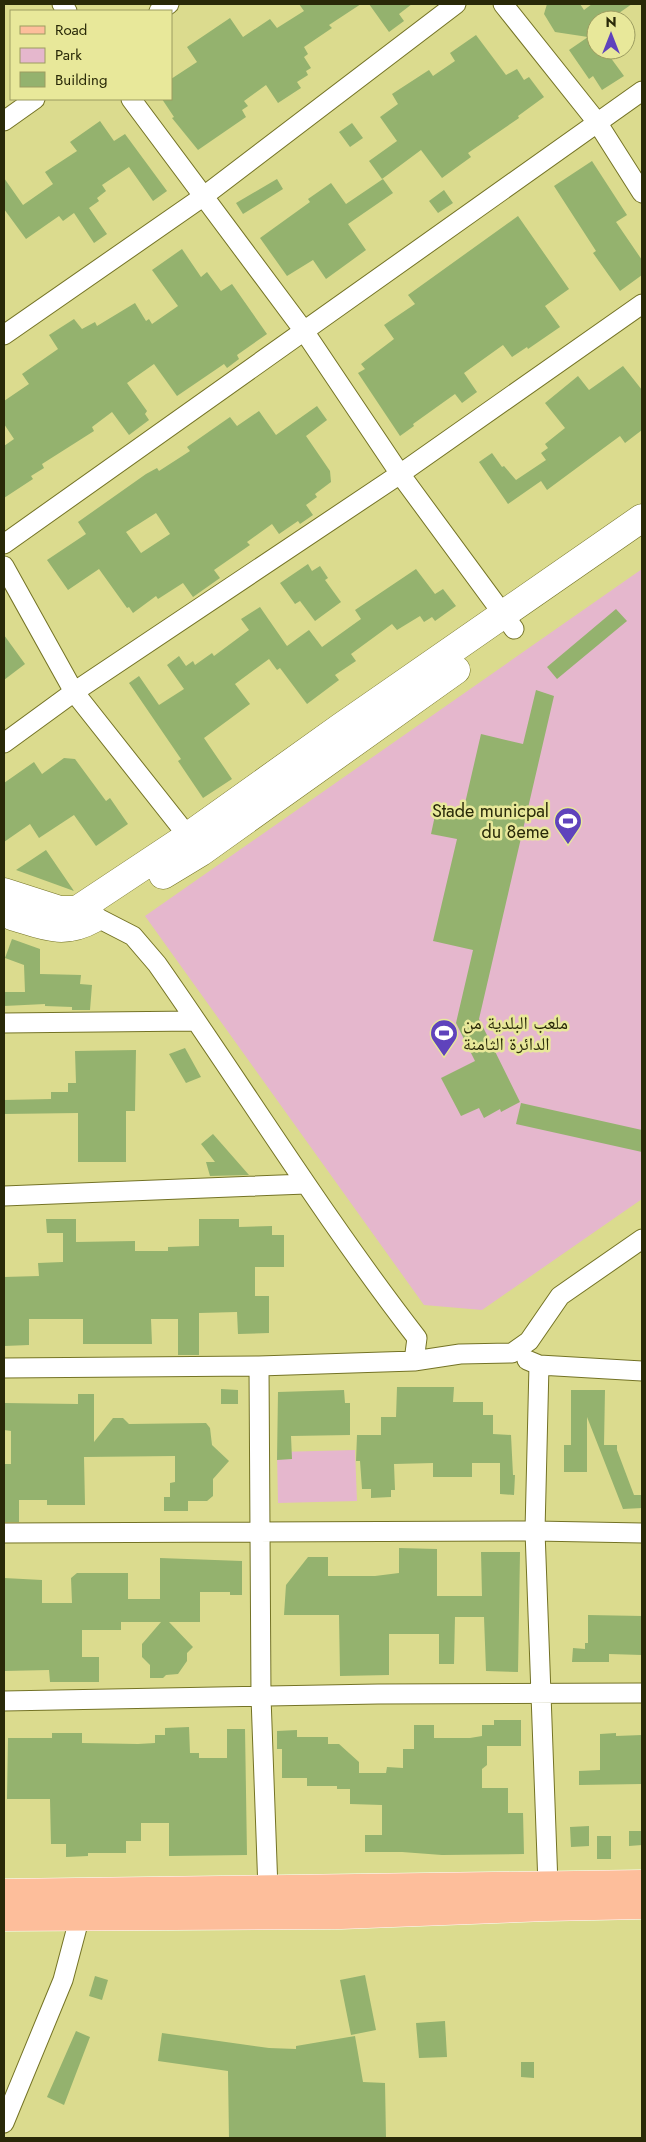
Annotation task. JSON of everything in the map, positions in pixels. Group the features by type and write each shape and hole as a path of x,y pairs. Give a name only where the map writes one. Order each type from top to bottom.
{"main road":[{"path":"4,1892 642,1884"},
{"path":"4,1917 341,1914 642,1906"}],"street":[{"path":"4,335 204,196 456,4"},
{"path":"503,4 597,122 642,192"},
{"path":"4,544 642,90"},
{"path":"4,121 34,100"},
{"path":"132,100 304,331 400,474 508,622"},
{"path":"4,743 74,692 400,474 642,304"},
{"path":"508,622 642,518"},
{"path":"4,913 56,929 81,926 96,917 194,844 341,727 642,540"},
{"path":"4,566 74,692 194,844"},
{"path":"4,892 60,910 77,910 194,844"},
{"path":"96,917 133,936 156,964 306,1184 417,1338 414,1362"},
{"path":"4,1023 196,1021"},
{"path":"4,1196 306,1184"},
{"path":"512,1354 529,1341 560,1296 642,1239"},
{"path":"4,1368 259,1366 414,1362 460,1354 512,1354 539,1365 642,1370"},
{"path":"539,1365 535,1530 548,1885"},
{"path":"259,1366 260,1697 268,1890"},
{"path":"4,1532 535,1530 642,1533"},
{"path":"4,1701 642,1693"},
{"path":"4,2123 63,1980 80,1916"}],"green space":[{"name":"ملعب البلدية من الدائرة الثامنة","path":"642,569 642,1199 482,1310 424,1305 145,916"},
{"path":"355,1450 357,1501 278,1503 277,1452"}],"building":[{"path":"299,4 361,4 329,25 332,28 304,47 308,54 304,57 311,68 306,71 308,75 297,82 301,88 278,103 266,85 244,101 248,106 242,110 246,117 198,150 172,118 174,117 163,100 172,100 172,78 197,62 187,47 230,18 243,37 270,19 277,28 304,11"},
{"path":"369,4 412,4 399,14 404,21 389,32"},
{"path":"547,4 580,4 584,10 592,4 632,4 623,10 586,10 586,37 555,32 544,14"},
{"path":"476,35 506,75 517,69 524,80 529,77 544,97 518,116 519,118 468,153 471,157 442,178 421,150 382,179 369,161 397,141 380,117 398,104 392,94 429,70 433,76 455,61 450,53"},
{"path":"586,38 586,60 612,60 624,76 602,90 593,76 589,79 569,50"},
{"path":"100,121 114,141 125,134 167,191 153,201 129,167 102,185 106,191 97,198 99,201 89,208 107,234 94,243 74,213 63,221 59,216 26,239 4,209 4,178 23,205 53,184 45,172 77,151 70,142"},
{"path":"352,123 363,138 350,147 339,132"},
{"path":"592,161 627,215 616,222 642,260 642,275 620,291 593,253 596,251 554,186"},
{"path":"277,179 283,189 243,214 236,203"},
{"path":"383,179 393,193 348,224 366,250 326,279 313,260 287,276 260,238 310,202 308,199 331,183 346,204"},
{"path":"444,190 453,203 438,213 429,201"},
{"path":"518,216 569,289 545,306 560,327 528,349 527,347 512,357 503,345 464,373 477,392 462,403 455,394 413,424 414,426 400,436 358,373 365,369 361,364 394,339 384,325 415,304 408,295"},
{"path":"182,249 201,277 207,272 221,291 232,284 267,334 237,355 239,359 227,368 224,364 177,396 154,364 127,383 147,411 145,414 149,420 129,435 112,412 92,427 94,431 42,464 44,468 31,476 33,479 4,498 4,446 14,439 4,424 4,401 29,384 22,374 58,349 49,335 74,319 82,329 95,322 97,326 135,303 146,321 149,319 152,324 178,306 152,270"},
{"path":"623,366 642,390 642,430 625,443 620,436 547,490 541,481 508,504 479,462 492,453 502,467 504,466 516,480 546,460 541,453 548,448 545,444 565,428 545,403 578,376 589,390"},
{"path":"317,406 327,420 306,436 330,471 331,482 315,494 317,497 306,505 313,515 300,524 298,521 279,534 272,524 247,542 250,545 214,570 220,578 193,597 183,583 158,599 156,596 133,613 129,607 127,608 99,569 68,590 47,560 86,534 78,522 146,474 157,468 159,471 190,451 187,447 230,417 237,426 259,411 276,435","holes":["156,513 170,534 141,553 126,532"]},
{"path":"308,564 312,571 320,566 328,578 325,580 341,602 315,621 300,601 295,604 280,583"},
{"path":"416,569 435,594 443,589 456,606 435,621 432,617 424,622 420,616 397,630 392,624 351,654 356,661 335,675 339,680 307,704 280,668 277,670 269,659 235,684 250,704 204,738 232,779 203,798 178,761 181,759 129,683 139,676 159,705 184,689 167,665 179,656 186,666 193,661 195,665 212,653 214,656 249,630 241,619 260,607 287,646 309,630 322,647 361,619 355,610"},
{"path":"616,609 627,621 557,679 547,667"},
{"path":"4,635 25,664 4,680"},
{"path":"536,690 554,696 479,1019 520,1102 501,1112 500,1109 484,1118 479,1108 461,1116 441,1078 475,1061 456,1023 473,950 433,941 457,839 431,834 437,806 463,812 481,734 523,744"},
{"path":"64,758 75,759 106,801 110,798 128,824 96,846 74,815 39,838 30,824 4,842 4,783 34,762 42,774"},
{"path":"46,850 74,891 16,870"},
{"path":"12,939 40,949 40,974 81,975 80,984 92,985 90,1010 72,1010 72,1007 45,1006 45,1004 4,1006 4,992 25,992 24,965 5,958"},
{"path":"185,1048 201,1077 186,1083 169,1054"},
{"path":"136,1050 135,1111 126,1111 126,1162 78,1162 78,1113 4,1114 4,1100 51,1099 51,1092 68,1092 68,1083 76,1083 75,1051"},
{"path":"521,1103 642,1130 642,1152 516,1124"},
{"path":"213,1134 249,1175 210,1176 206,1162 215,1162 201,1144"},
{"path":"46,1219 76,1219 76,1242 135,1241 135,1251 168,1251 168,1247 199,1246 199,1219 239,1219 239,1227 272,1226 272,1235 284,1235 284,1267 255,1267 255,1296 269,1296 269,1333 238,1334 237,1312 199,1313 199,1355 178,1355 178,1319 151,1319 152,1344 83,1344 83,1319 29,1319 29,1345 4,1346 4,1277 39,1276 38,1263 63,1262 63,1233 47,1233"},
{"path":"397,1387 454,1387 453,1402 483,1402 483,1415 493,1415 493,1434 511,1435 513,1475 515,1475 514,1495 500,1494 500,1463 472,1463 472,1477 433,1477 433,1463 394,1464 395,1490 391,1490 391,1497 371,1498 371,1489 362,1489 360,1461 356,1461 357,1435 381,1435 381,1417 396,1417"},
{"path":"221,1389 238,1390 238,1404 221,1404"},
{"path":"344,1390 345,1403 350,1403 350,1435 291,1436 292,1459 277,1460 278,1392"},
{"path":"571,1390 605,1390 604,1445 617,1445 617,1450 634,1495 642,1495 642,1508 623,1509 587,1417 587,1472 564,1472 564,1445 571,1445"},
{"path":"78,1394 94,1394 94,1442 113,1418 123,1418 129,1424 206,1423 210,1428 212,1445 229,1461 213,1479 213,1496 207,1501 188,1501 188,1511 164,1511 164,1497 170,1497 170,1483 175,1482 175,1456 84,1457 85,1505 47,1505 47,1500 19,1500 19,1522 4,1522 4,1464 11,1464 11,1431 4,1430 4,1403 78,1404"},
{"path":"399,1548 437,1549 437,1596 482,1596 481,1552 520,1552 518,1672 486,1671 484,1617 455,1617 454,1664 439,1664 439,1634 389,1634 389,1675 340,1676 339,1615 284,1615 286,1585 308,1557 328,1557 328,1576 375,1576 399,1573"},
{"path":"160,1558 242,1561 242,1595 230,1595 230,1592 200,1592 200,1622 169,1622 193,1647 187,1653 187,1661 178,1674 166,1675 163,1678 150,1678 150,1665 142,1657 142,1644 161,1622 121,1622 121,1630 82,1630 82,1657 99,1657 99,1682 50,1682 49,1670 4,1671 4,1578 42,1580 42,1603 72,1603 71,1578 77,1573 128,1573 128,1599 160,1599"},
{"path":"588,1615 642,1616 642,1655 609,1654 609,1662 572,1662 573,1648 585,1649 585,1643 588,1643"},
{"path":"494,1720 521,1720 521,1746 487,1746 487,1765 482,1769 482,1788 508,1788 508,1813 523,1813 524,1854 442,1855 365,1852 365,1835 382,1835 382,1805 350,1804 350,1789 337,1789 337,1786 307,1786 307,1778 282,1778 282,1749 277,1749 277,1731 297,1730 297,1737 328,1737 328,1744 339,1744 359,1762 359,1773 386,1773 387,1767 403,1768 403,1749 414,1749 414,1725 434,1725 434,1738 470,1738 482,1736 482,1725 494,1725"},
{"path":"189,1727 190,1753 199,1753 199,1758 227,1758 227,1729 245,1729 247,1855 169,1856 169,1823 141,1823 141,1841 126,1841 126,1853 88,1853 88,1856 66,1857 66,1844 51,1844 50,1799 7,1799 8,1738 52,1738 52,1733 82,1733 82,1743 155,1743 155,1735 165,1735 165,1728"},
{"path":"616,1733 616,1736 642,1735 642,1784 579,1785 579,1771 600,1770 600,1734"},
{"path":"589,1826 589,1846 571,1847 570,1827"},
{"path":"629,1831 642,1831 642,1845 629,1846"},
{"path":"597,1836 611,1836 611,1859 597,1859"},
{"path":"365,1975 376,2030 351,2035 340,1980"},
{"path":"95,1976 108,1980 102,2000 89,1996"},
{"path":"445,2021 447,2057 419,2058 416,2023"},
{"path":"76,2031 90,2037 64,2105 47,2097"},
{"path":"162,2033 269,2048 296,2049 296,2046 355,2036 363,2082 385,2083 386,2138 229,2138 228,2071 158,2061"},
{"path":"521,2062 534,2062 534,2078 521,2077"}],"place":[{"name":"Stade municpal du 8eme","path":"568,845"},
{"name":"ملعب البلدية من الدائرة الثامنة","path":"444,1057"}]}
